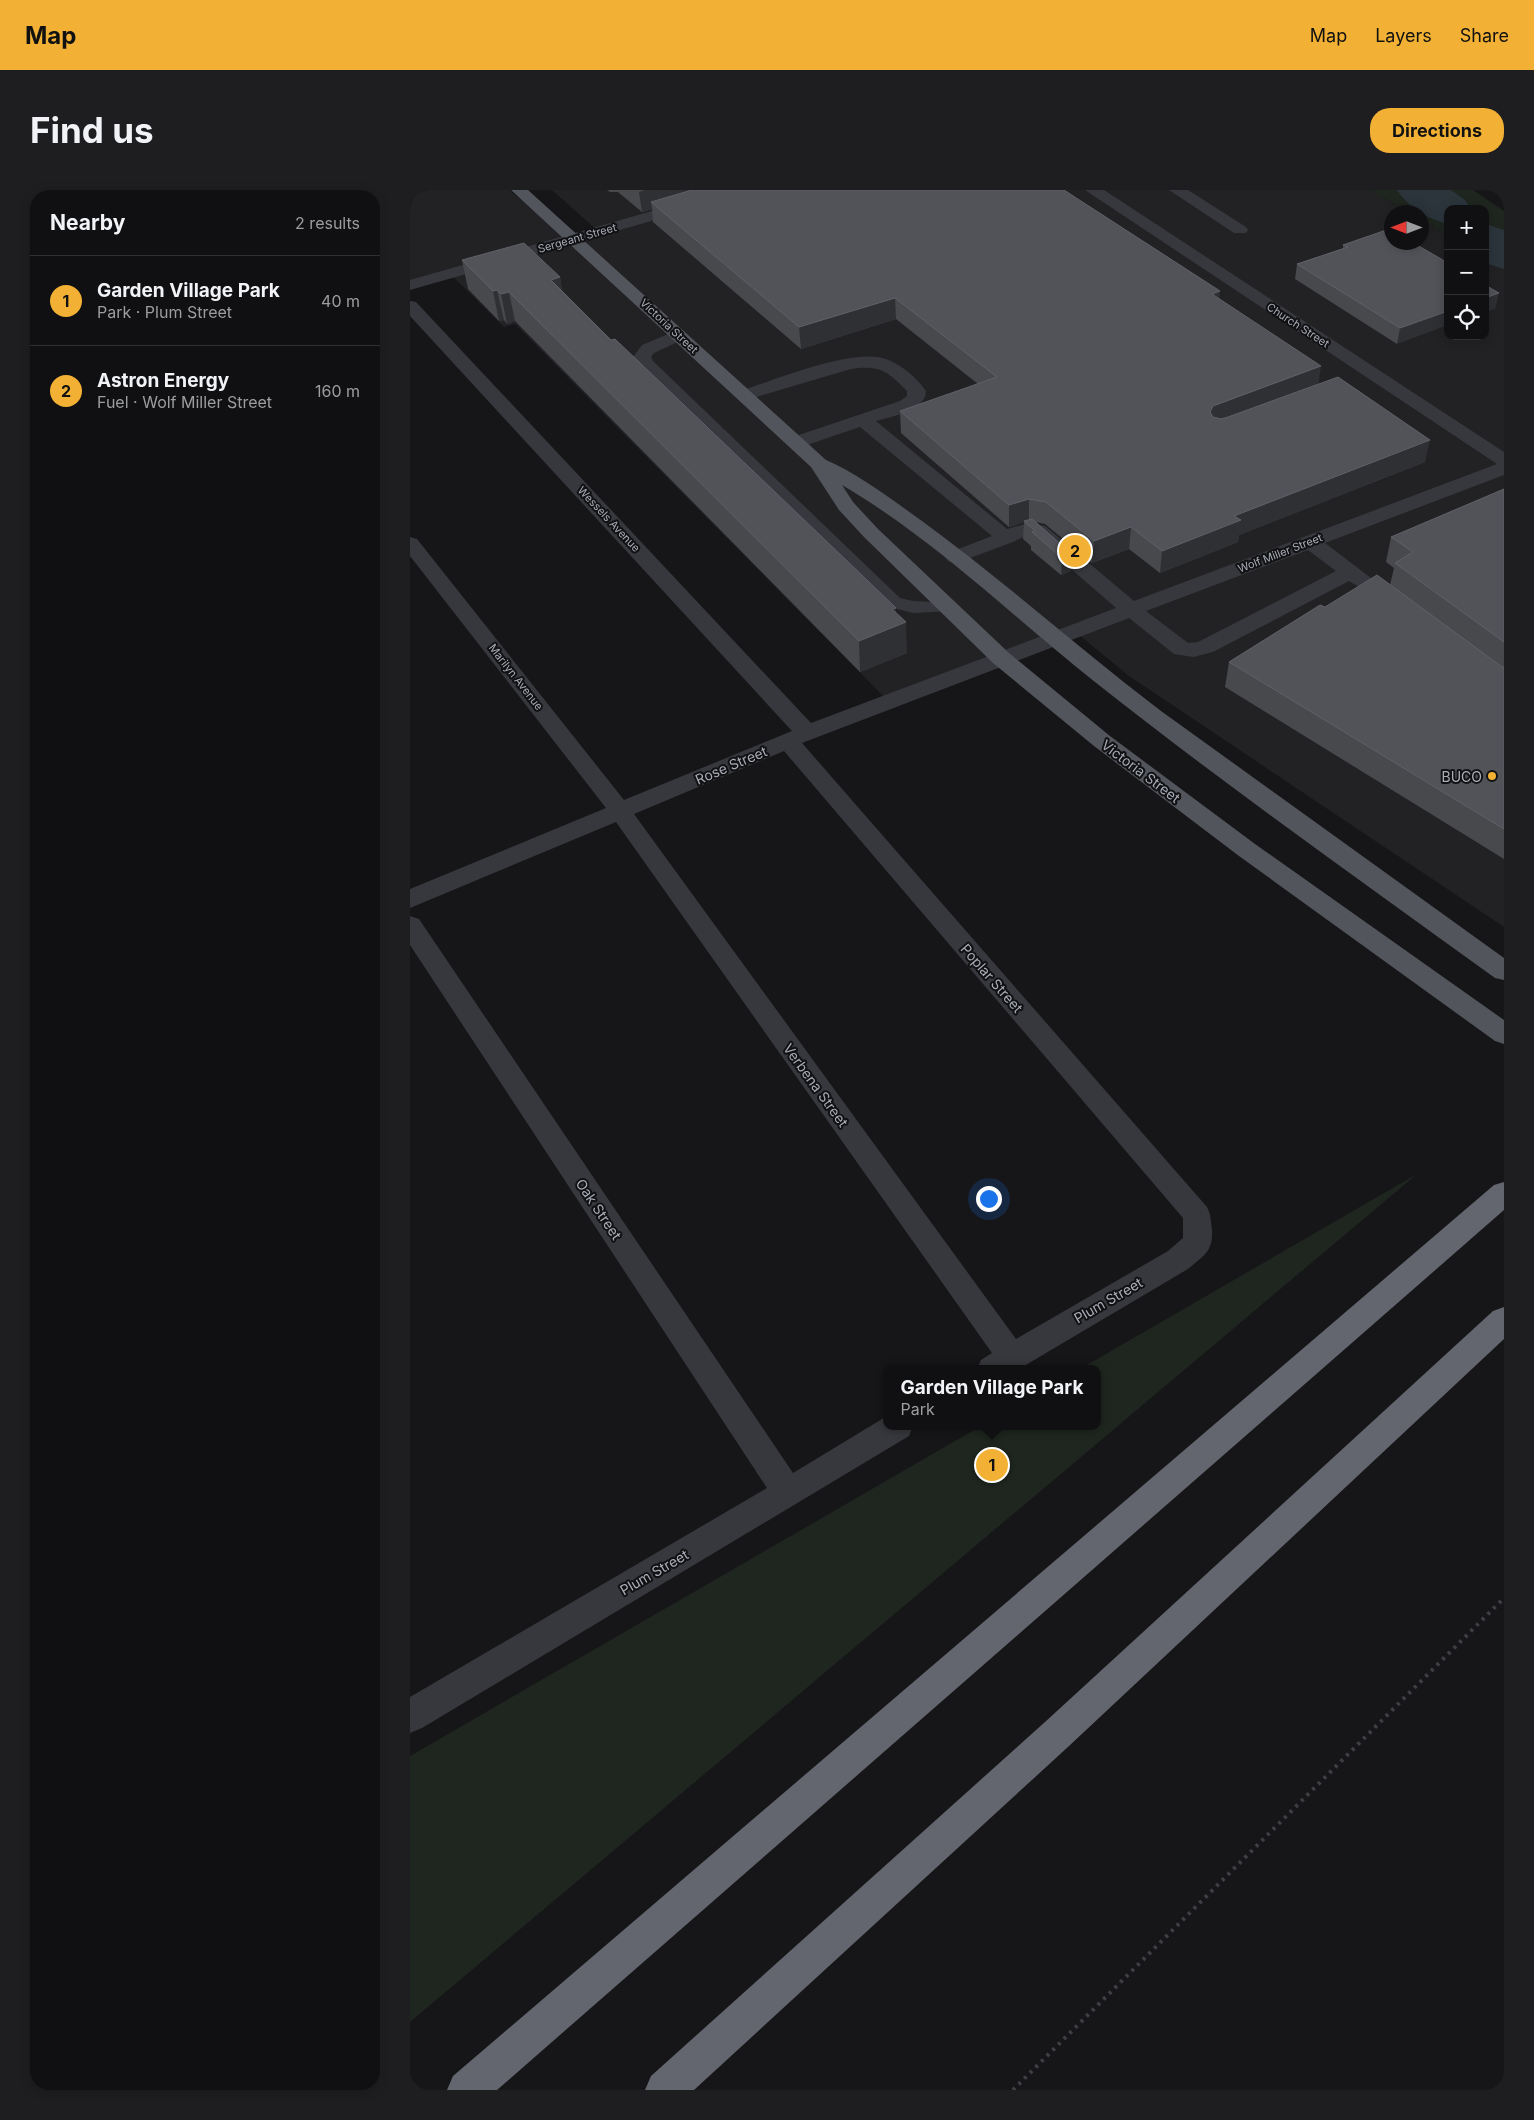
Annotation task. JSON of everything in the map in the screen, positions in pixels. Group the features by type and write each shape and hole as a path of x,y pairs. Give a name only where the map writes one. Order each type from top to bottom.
{"highway":[{"path":"467,2090 1504,1193"},
{"path":"665,2090 1058,1734 1504,1320"}],"main road":[{"name":"Victoria Street","path":"519,190 797,442 818,463 846,506 883,546 1000,658 1102,741 1247,850 1504,1034"},
{"name":"Victoria Street","path":"818,463 877,496 913,522 1055,639 1206,756 1504,971"}],"street":[{"name":"Sergeant Street","path":"410,285 573,239 715,194 743,190"},
{"name":"Church Street","path":"1093,190 1504,460"},
{"path":"1177,190 1240,230"},
{"name":"Wessels Avenue","path":"410,306 797,737"},
{"path":"678,335 648,349 642,357 645,363 893,602 913,607 946,607"},
{"path":"746,395 846,364 875,361 882,363 917,391 918,396 914,401 797,442"},
{"path":"1356,382 1374,375"},
{"path":"863,420 1006,538"},
{"name":"Wolf Miller Street","path":"1055,639 1504,468"},
{"path":"955,557 1006,538 1019,530 1030,527 1038,530 1131,610 1182,649 1193,650 1205,647 1341,577"},
{"name":"Marilyn Avenue","path":"410,543 599,782 620,813"},
{"path":"1302,545 1341,577 1381,594"},
{"name":"Rose Street","path":"410,899 620,813 797,737 1000,658 1055,639"},
{"name":"Poplar Street","path":"797,737 1197,1215"},
{"name":"Verbena Street","path":"620,813 1002,1363"},
{"name":"Oak Street","path":"410,924 788,1493"},
{"name":"Plum Street","path":"1002,1363 1178,1260 1198,1243 1197,1215"},
{"name":"Plum Street","path":"410,1716 891,1430"}],"path":[{"path":"1013,2090 1504,1598"}],"shaded area":[{"path":"410,190 509,190 569,239 598,231 552,190 1369,190 1396,205 1384,205 1384,250 1429,250 1429,224 1444,233 1444,340 1489,340 1489,258 1504,266 1504,927 1129,676 1073,630 888,701 515,324 504,327 448,272 410,283"},
{"path":"1369,190 1473,190 1504,211 1504,266 1489,258 1489,205 1444,205 1444,233 1429,224 1429,205 1396,205"},
{"path":"1417,1174 410,2022 410,1756 974,1430 1101,1430 1101,1365 1087,1365"}],"building":[{"path":"692,190 1064,190 1220,291 1212,294 1321,366 1213,406 1210,412 1213,417 1221,419 1228,417 1338,377 1430,440 1234,516 1241,520 1162,551 1131,527 1094,541 1046,502 1029,499 1009,505 900,411 997,377 895,298 799,327 651,202"},
{"path":"1384,231 1384,250 1426,250 1444,261 1444,312 1400,328 1297,264 1348,247 1343,245"},
{"path":"524,243 560,277 551,280 611,340 615,339 896,608 892,609 906,622 859,641 509,292 501,294 497,290 493,291 462,260"},
{"path":"1489,287 1499,293 1489,297"},
{"path":"1504,489 1504,642 1395,563 1413,552 1391,537"},
{"path":"1032,519 1072,554 1062,558 1032,532 1035,531 1024,521"},
{"path":"1377,575 1504,667 1504,829 1229,662 1320,605 1325,607"}],"waterway":[{"path":"1420,190 1444,207"},
{"path":"1489,242 1504,254"}],"place":[{"name":"Astron Energy","path":"1075,551"},
{"name":"BUCO","path":"1492,776"},
{"name":"Garden Village Park","path":"992,1465"}]}
